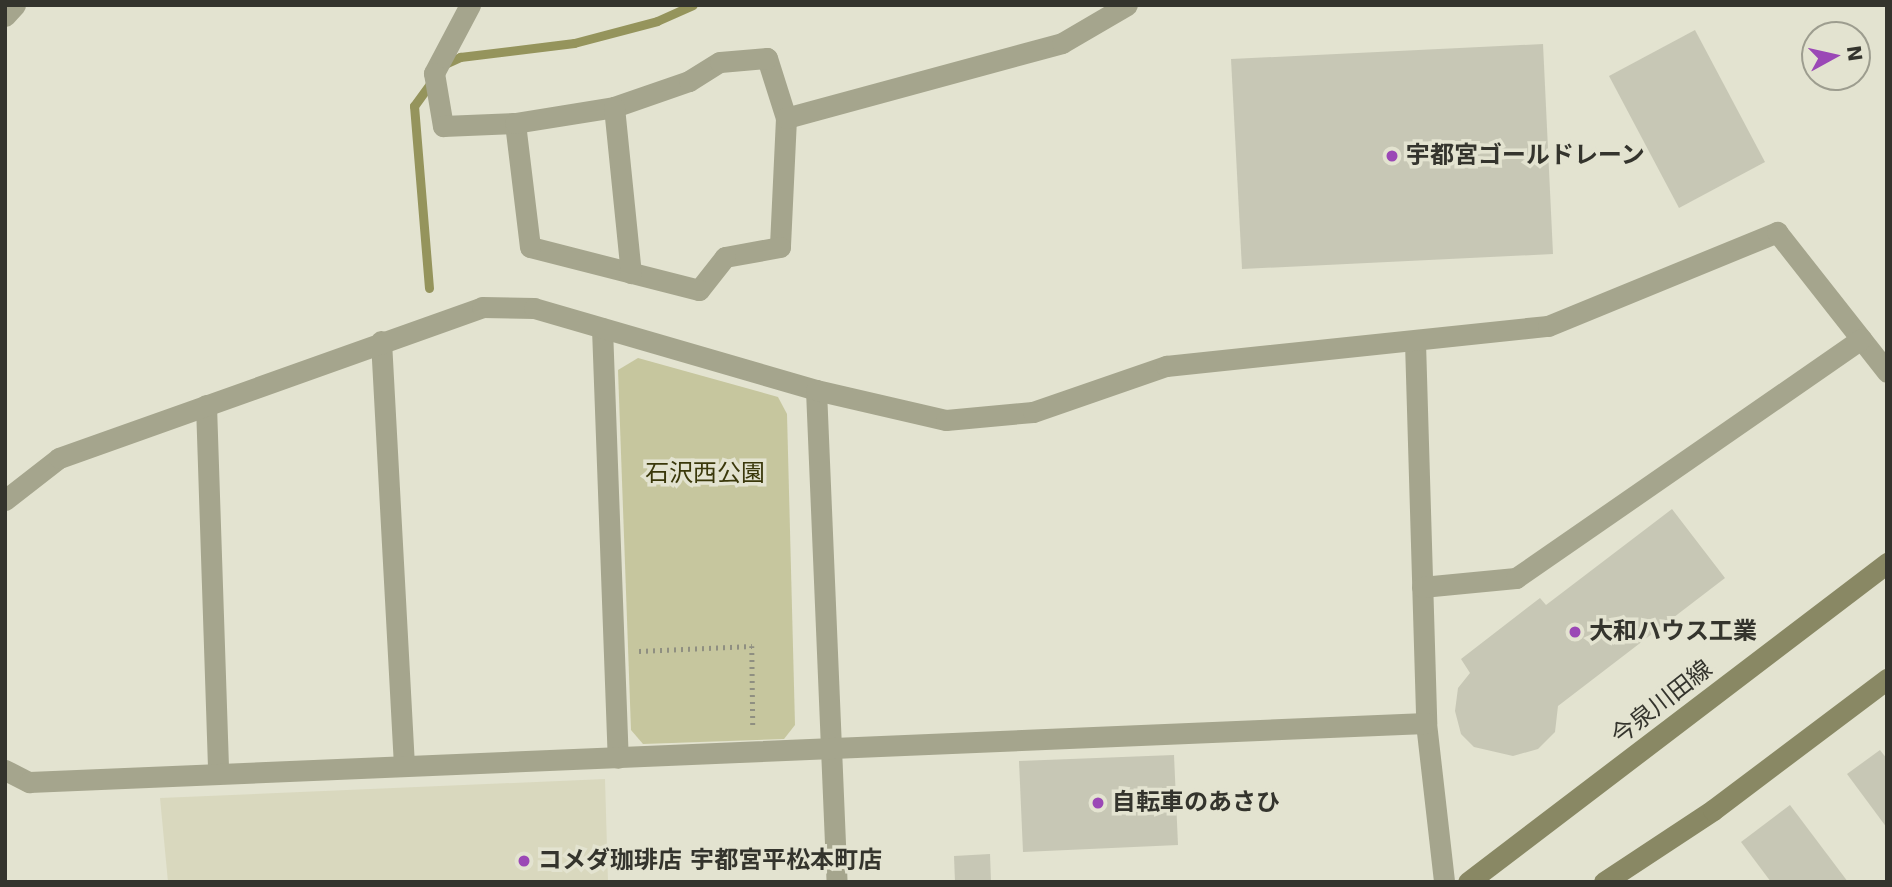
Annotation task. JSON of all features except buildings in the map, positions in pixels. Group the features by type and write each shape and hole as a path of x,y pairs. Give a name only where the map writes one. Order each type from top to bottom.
{"street":[{"path":"5,16 15,5"},
{"path":"470,5 434,74 443,126 515,123 614,107 689,81 720,62 767,58 786,118 780,247 725,257 699,290 530,247 515,123"},
{"path":"786,118 1062,43 1127,5"},
{"path":"614,107 631,273"},
{"path":"5,500 59,458 482,307 534,309 816,390 946,420 1033,412 1166,366 1548,326 1777,232 1887,372"},
{"path":"602,328 618,758"},
{"path":"1422,587 1516,578 1861,340"},
{"path":"382,341 404,764"},
{"path":"1415,342 1426,723 1444,882"},
{"path":"816,390 837,882"},
{"path":"206,405 218,773"},
{"name":"今泉川田線","path":"1468,882 1887,563"},
{"path":"1604,882 1713,810 1887,679"},
{"path":"5,770 29,782 404,764 831,750 1426,723"}],"path":[{"path":"614,652 752,646 753,729"}],"shaded area":[{"path":"605,779 608,882 168,882 160,798"}],"green space":[{"name":"石沢西公園","path":"638,358 778,397 787,414 795,725 784,739 643,744 631,730 618,370"}],"waterway":[{"path":"445,64 460,57 574,43 657,21 693,5"},
{"path":"429,288 414,106 432,81"}],"place":[{"name":"宇都宮ゴールドレーン","path":"1392,156"},
{"name":"大和ハウス工業","path":"1575,632"},
{"name":"自転車のあさひ","path":"1098,803"},
{"name":"コメダ珈琲店 宇都宮平松本町店","path":"524,861"}]}
